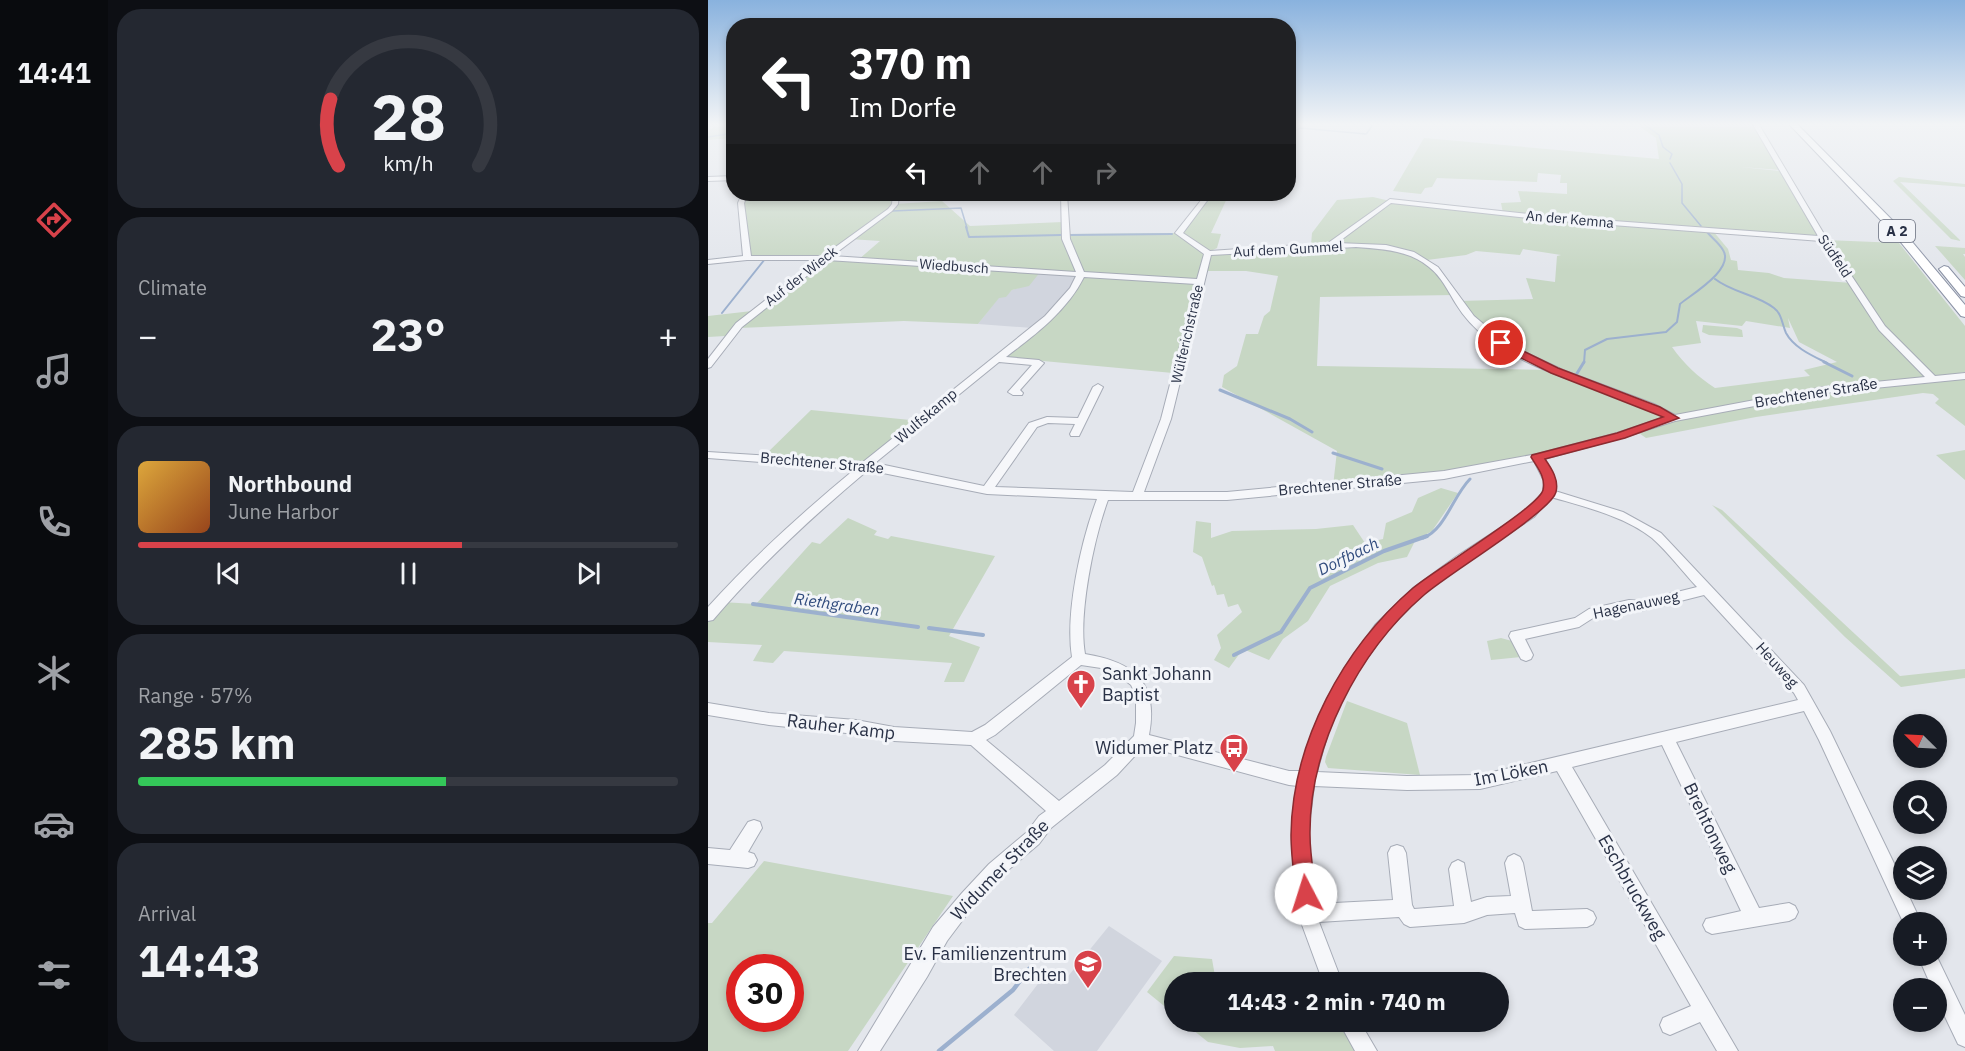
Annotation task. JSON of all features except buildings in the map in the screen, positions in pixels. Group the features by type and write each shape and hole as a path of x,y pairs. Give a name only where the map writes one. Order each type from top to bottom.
{"highway":[{"name":"A 2","path":"1840,172 1899,232 1965,313"},
{"name":"A 2","path":"1852,172 1931,254 1965,294"}],"street":[{"name":"Südfeld","path":"1784,172 1823,239 1888,336 1931,378"},
{"path":"708,179 726,178"},
{"path":"742,201 747,258"},
{"name":"Auf der Wieck","path":"708,365 739,325 893,207 894,201"},
{"path":"1064,201 1066,239 1081,274"},
{"path":"1204,201 1179,233 1208,253"},
{"name":"An der Kemna","path":"1331,244 1390,201 1546,218 1823,239"},
{"name":"Auf dem Gummel","path":"1208,253 1238,253 1331,244 1392,249 1420,257 1440,272 1476,324 1501,343 1554,370 1656,409 1673,418"},
{"name":"Wülferichstraße","path":"1138,494 1166,419 1208,253"},
{"name":"Wiedbusch","path":"708,262 747,258 826,258 1200,282"},
{"name":"Wulfskamp","path":"708,616 735,585 798,523 1050,316 1065,302 1081,274"},
{"path":"996,359 1039,363 1013,392 1018,393"},
{"name":"Brechtener Straße","path":"708,455 867,466 987,490 1104,496 1138,494 1227,496 1444,475 1537,457 1621,435 1673,418 1824,390 1965,376"},
{"path":"1075,434 1098,387"},
{"path":"987,490 1032,425 1047,420 1081,421"},
{"path":"1328,972 1307,914 1300,835 1306,779 1324,722 1336,697 1380,629 1418,591 1461,559 1530,514 1550,494 1550,481 1537,457"},
{"name":"Heuweg","path":"1550,494 1611,511 1643,526 1664,543 1799,689 1826,736 1907,912"},
{"path":"1079,659 1077,637 1085,568 1092,530 1104,496"},
{"name":"Hagenauweg","path":"1526,655 1516,636 1579,622 1589,614 1597,612 1629,605 1641,606 1707,589"},
{"path":"1079,659 1103,663 1123,671 1136,681 1143,695 1144,723 1141,739 1112,770 1058,811 974,739 994,727 1079,659"},
{"name":"Im Löken","path":"1141,739 1271,774 1306,779 1407,783 1480,782 1807,704"},
{"name":"Rauher Kamp","path":"708,709 856,727 894,734 974,739"},
{"name":"Brehtonweg","path":"1667,739 1754,918"},
{"name":"Eschbruckweg","path":"1561,763 1728,1051"},
{"name":"Widumer Straße","path":"868,1051 920,970 940,934 988,878 1033,838 1045,822 1058,811"},
{"path":"708,856 741,859 754,828"},
{"path":"1397,853 1402,908 1410,918 1464,914 1487,906 1522,904"},
{"path":"1514,863 1526,920 1587,918"},
{"path":"1458,869 1464,914"},
{"path":"1307,914 1402,908"},
{"path":"1712,925 1789,912"},
{"path":"1932,966 1965,1037"},
{"path":"1670,1025 1704,1010"},
{"path":"1355,1032 1367,1051"}],"shaded area":[{"path":"1041,271 1078,275 1063,302 1033,328 978,324 999,297 1006,296 1012,290 1024,286"},
{"name":"Ev. Familienzentrum Brechten","path":"1109,926 1162,961 1097,1051 1054,1051 1014,1015 1047,972 1061,985"}],"green space":[{"path":"1404,172 1781,172 1821,241 1713,231 1728,249 1731,260 1737,261 1738,270 1769,273 1784,278 1852,283 1882,333 1920,368 1890,336 1826,240 1899,243 1965,326 1965,372 1936,377 1965,379 1965,426 1935,403 1939,399 1933,394 1923,393 1756,417 1646,438 1636,431 1537,457 1444,475 1333,486 1337,451 1222,387 1224,375 1237,366 1246,334 1258,334 1264,316 1270,311 1278,276 1246,271 1199,271 1173,373 999,357 1052,316 1086,274 1041,271 1029,286 1012,290 1006,297 999,298 978,324 904,321 738,328 825,258 751,258 742,201 895,201 895,204 942,201 970,226 1063,222 1067,234 1179,233 1204,201 1226,201 1211,233 1221,234 1217,248 1209,252 1311,245 1312,233 1337,200 1373,197 1390,201 1503,213 1501,203 1521,202 1518,191 1567,194 1567,183 1560,183 1561,175 1538,173 1537,182 1437,178 1432,187 1425,188 1421,194 1393,191","holes":["849,239 880,241 858,260 826,257","1523,249 1561,255 1557,256 1555,282 1526,278 1533,299 1458,301 1501,343 1552,370 1317,366 1320,297 1455,295 1427,260 1466,255 1476,251 1520,255","1788,318 1799,342 1837,362 1804,370 1810,376 1715,388 1692,370 1672,347 1701,343 1696,321 1742,326 1746,321 1790,328"]},
{"path":"1899,177 1965,184 1965,187 1900,182 1961,241 1951,239 1893,181"},
{"path":"1935,246 1965,248 1965,254 1963,254 1965,280"},
{"path":"752,311 725,336 708,337 708,316"},
{"path":"1703,325 1737,328 1742,330 1743,337 1709,335 1702,332"},
{"path":"811,410 920,421 867,466 764,456"},
{"path":"1965,450 1965,480 1936,455"},
{"path":"1441,488 1458,493 1432,531 1415,541 1407,557 1378,563 1330,586 1308,621 1283,639 1269,660 1243,649 1229,668 1214,660 1221,648 1217,635 1242,612 1238,604 1228,607 1224,594 1217,595 1202,557 1193,552 1196,521 1211,523 1211,538 1232,531 1316,529 1353,525 1365,543 1383,539 1386,523 1412,512 1418,498"},
{"path":"1712,505 1722,510 1900,676 1965,669 1965,678 1901,687 1845,637"},
{"path":"848,518 877,531 874,535 888,539 891,536 995,556 949,636 980,647 964,682 944,682 952,663 784,651 773,663 753,661 762,645 708,642 708,616 721,602 756,604 812,542 820,544"},
{"path":"1501,638 1512,641 1521,657 1491,660 1487,641"},
{"path":"1347,701 1407,723 1420,775 1328,768 1325,762 1326,757"},
{"path":"764,861 953,896 848,1051 708,1051 708,923 712,923"},
{"path":"1174,956 1212,959 1214,972 1164,972 1164,1006 1147,992"},
{"path":"1196,1032 1348,1032 1358,1051 1275,1051 1273,1046 1240,1048 1208,1042"}],"waterway":[{"name":"Dorfbach","path":"1675,172 1682,184 1682,203 1701,226"},
{"path":"896,207 897,201"},
{"path":"1203,206 1207,201"},
{"path":"892,211 961,208 967,228"},
{"path":"882,219 894,209"},
{"path":"966,227 969,237 1061,235"},
{"name":"Dorfbach","path":"1584,363 1585,350 1607,339 1666,332 1677,322 1680,304 1702,288 1723,265 1725,257 1723,250 1707,232"},
{"path":"1069,235 1172,234"},
{"path":"722,313 765,259"},
{"path":"1715,279 1777,310 1789,338 1804,351 1827,363"},
{"name":"Dorfbach","path":"1576,375 1584,362"},
{"path":"1824,362 1852,376"},
{"path":"1220,390 1290,419 1312,432"},
{"path":"1333,453 1382,469"},
{"name":"Dorfbach","path":"1427,536 1437,528 1470,479"},
{"name":"Dorfbach","path":"1234,655 1281,632 1310,588 1384,551 1427,536"},
{"name":"Dorfbach","path":"1423,538 1427,536"},
{"name":"Riethgraben","path":"753,604 918,627"},
{"name":"Riethgraben","path":"929,628 983,635"},
{"path":"939,1051 1013,990 1029,969"}],"place":[{"name":"Sankt Johann Baptist","path":"1081,710"},
{"name":"Widumer Platz","path":"1234,774"},
{"name":"Ev. Familienzentrum Brechten","path":"1088,990"}],"route":[{"path":"1306,894 1300,835 1306,779 1324,722 1336,697 1350,671 1380,629 1418,591 1461,559 1530,514 1550,494 1550,481 1537,457 1636,431 1673,418 1656,409 1554,370 1501,343"}]}
